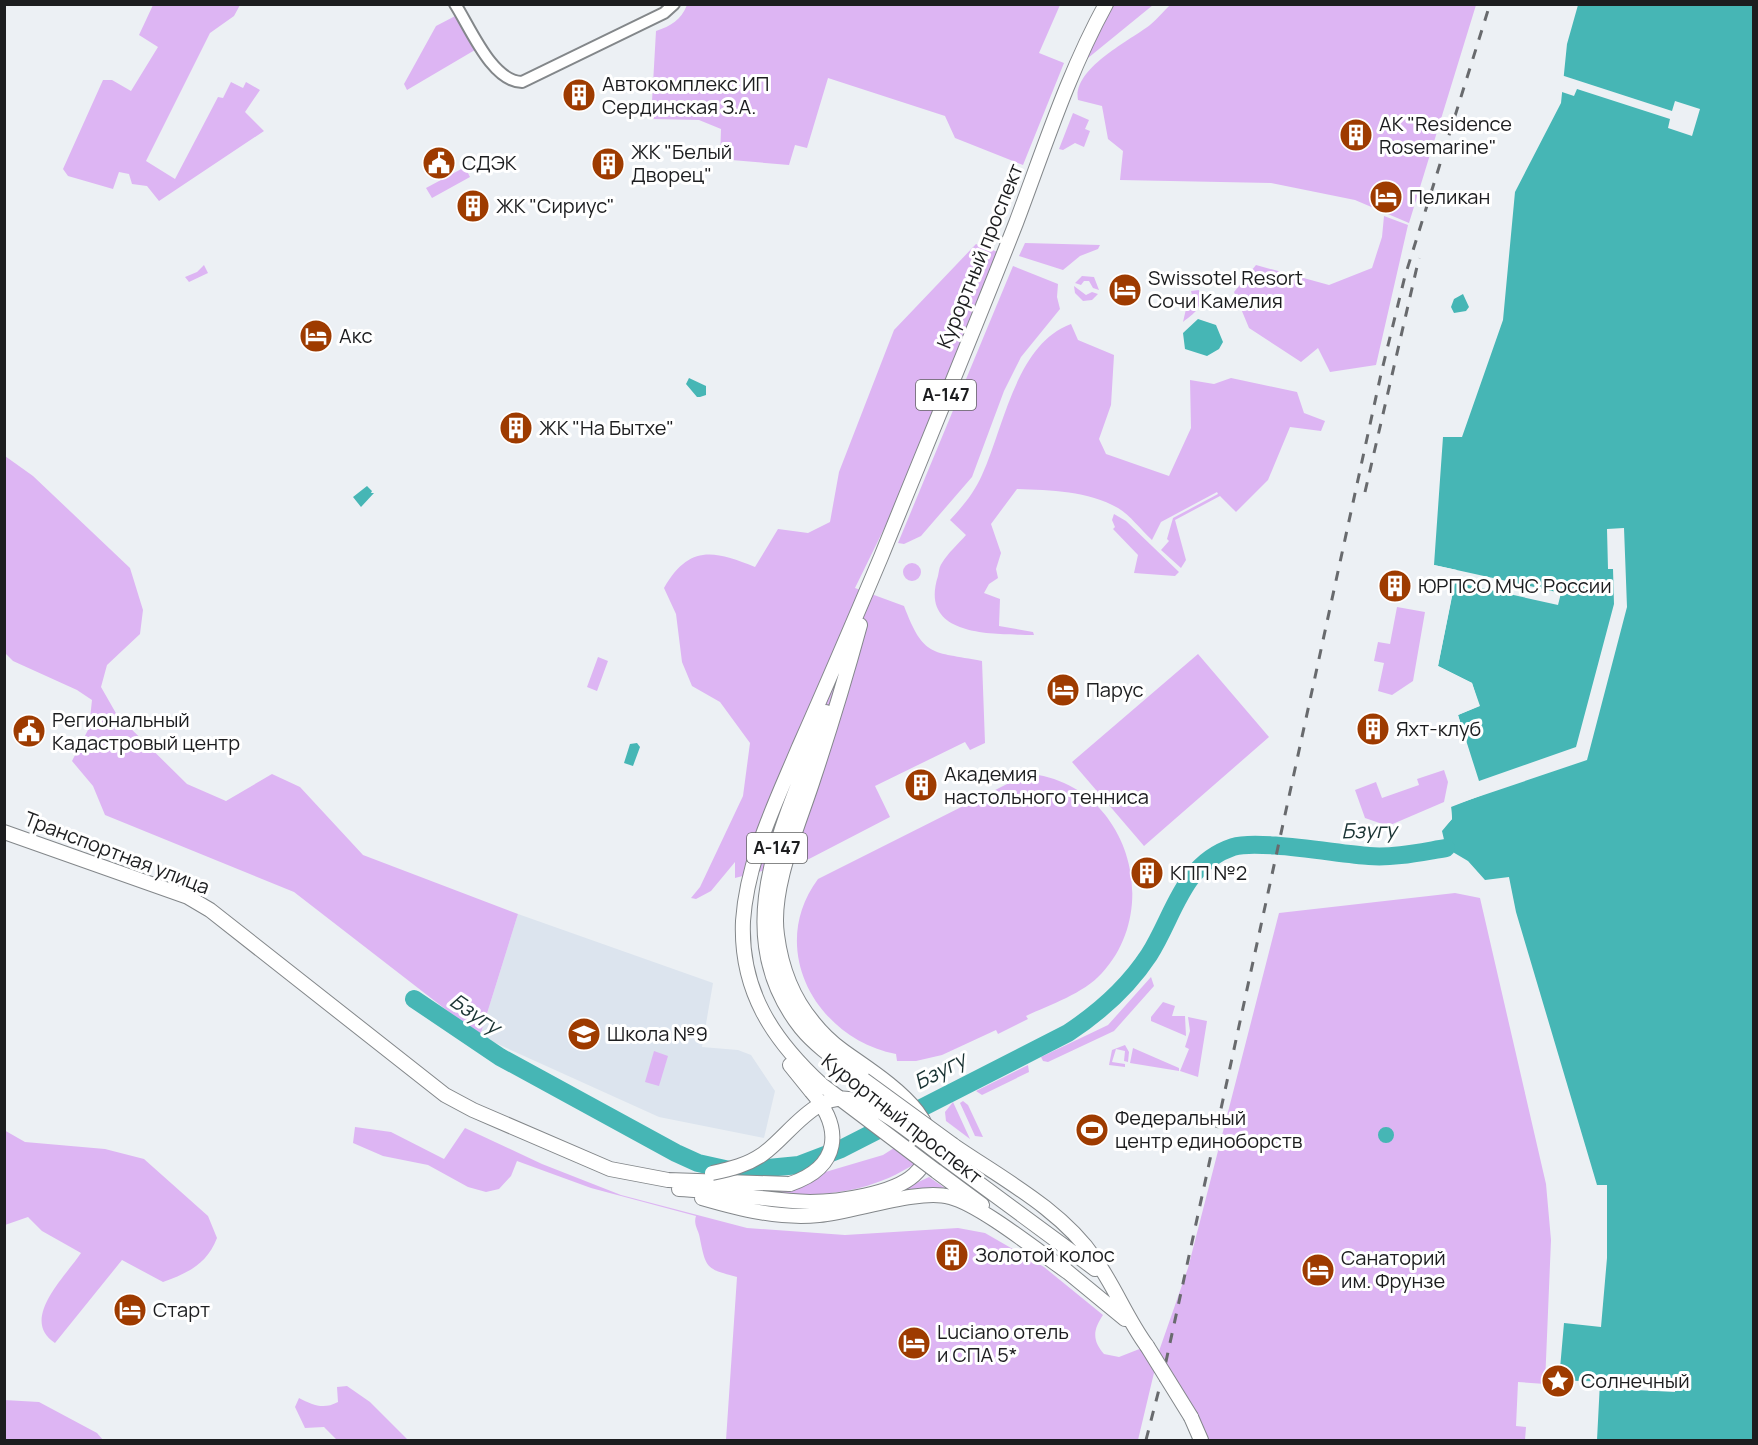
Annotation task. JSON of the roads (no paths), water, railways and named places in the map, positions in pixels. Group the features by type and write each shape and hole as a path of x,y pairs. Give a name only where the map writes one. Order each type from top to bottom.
{"main road":[{"name":"Курортный проспект","path":"1106,4 1082,50 1011,235 866,597 774,806 749,882 743,922 753,991 768,1024 817,1088 936,1171 1129,1322"},
{"name":"Курортный проспект","path":"866,597 777,848 766,891 762,933 765,951 777,986 794,1018 814,1042 1056,1219 1095,1259 1129,1322 1147,1346 1191,1417 1201,1440"},
{"name":"А-147","path":"674,1185 812,1202 877,1192 901,1184 918,1172 926,1159 927,1130 908,1100 891,1084 839,1048 807,1015 782,964 776,932 781,884 838,704 866,597"},
{"name":"Транспортная улица","path":"4,832 188,897 210,910 445,1095 473,1110 610,1169 652,1177 674,1185"},
{"name":"А-147","path":"674,1185 790,1184 807,1179 821,1167 833,1142 829,1116 817,1088"},
{"name":"А-147","path":"674,1185 683,1173 712,1173 751,1161 776,1144 806,1114 822,1103 833,1100 855,1100 873,1109 946,1159 1055,1237 1107,1281"},
{"name":"А-147","path":"674,1185 698,1197 752,1211 801,1216 838,1212 922,1196 950,1197 970,1206 1069,1273"}],"street":[{"path":"456,4 496,69 514,82 524,81 635,27 674,4"}],"water":[{"path":"1578,5 1753,5 1753,1440 1597,1440 1600,1382 1559,1380 1564,1323 1601,1327 1607,1258 1607,1185 1597,1185 1516,912 1509,877 1485,880 1468,861 1446,848 1442,831 1452,819 1451,807 1482,795 1458,715 1479,706 1472,683 1438,666 1457,570 1434,565 1443,437 1462,437 1503,320 1515,192 1561,103 1567,44"},
{"path":"1463,294 1469,307 1466,311 1454,313 1451,307 1454,299"},
{"path":"1198,319 1216,325 1223,342 1219,349 1207,356 1185,349 1183,333"},
{"path":"689,378 706,386 706,395 697,397 686,384"},
{"path":"367,486 372,491 371,493 374,493 361,507 353,497"},
{"path":"637,743 640,747 633,766 624,763 630,744"},
{"path":"1386,1127 1394,1135 1386,1143 1378,1135"}],"waterway":[{"name":"Бзугу","path":"414,999 500,1057 698,1163 734,1171 799,1165 841,1149 1068,1033 1091,1016 1113,998 1141,967 1191,878 1202,865 1216,855 1233,847 1245,845 1279,846 1378,856 1446,848"}],"railway":[{"path":"1146,1440 1165,1366 1381,374 1405,276 1490,4"},
{"path":"1365,492 1419,258"}],"place":[{"name":"Автокомплекс ИП Сердинская З.А.","path":"579,95"},
{"name":"АК \"Residence Rosemarine\"","path":"1356,135"},
{"name":"СДЭК","path":"439,163"},
{"name":"ЖК \"Белый Дворец\"","path":"608,164"},
{"name":"Пеликан","path":"1386,197"},
{"name":"ЖК \"Сириус\"","path":"473,206"},
{"name":"Swissotel Resort Сочи Камелия","path":"1125,290"},
{"name":"Акс","path":"316,336"},
{"name":"ЖК \"На Бытхе\"","path":"516,428"},
{"name":"ЮРПСО МЧС России","path":"1395,586"},
{"name":"Парус","path":"1063,690"},
{"name":"Яхт-клуб","path":"1373,729"},
{"name":"Региональный Кадастровый центр","path":"29,731"},
{"name":"Академия настольного тенниса","path":"921,785"},
{"name":"КПП №2","path":"1147,873"},
{"name":"Школа №9","path":"584,1034"},
{"name":"Федеральный центр единоборств","path":"1092,1130"},
{"name":"Золотой колос","path":"952,1255"},
{"name":"Санаторий им. Фрунзе","path":"1318,1270"},
{"name":"Старт","path":"130,1310"},
{"name":"Luciano отель и СПА 5*","path":"914,1343"},
{"name":"Солнечный","path":"1558,1381"}]}
